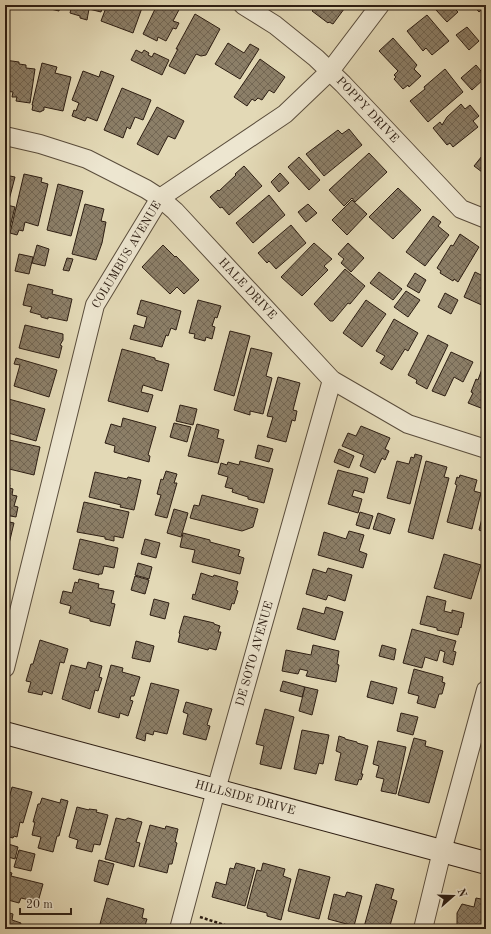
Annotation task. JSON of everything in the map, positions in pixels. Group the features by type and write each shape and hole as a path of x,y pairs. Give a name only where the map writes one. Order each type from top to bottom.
{"main road":[{"name":"HILLSIDE DRIVE","path":"5,733 486,863"}],"street":[{"name":"POPPY DRIVE","path":"243,5 275,25 330,71 460,209 486,219"},
{"name":"COLUMBUS AVENUE","path":"5,668 95,305 160,198 285,114 330,71 380,5"},
{"name":"HALE DRIVE","path":"5,136 40,144 87,159 146,189 160,198 175,211 332,380 408,424 486,449"},
{"name":"DE SOTO AVENUE","path":"180,929 216,790 332,380"},
{"path":"423,929 442,851 486,690"}],"path":[{"path":"184,911 237,929"}],"building":[{"path":"34,5 60,5 59,11"},
{"path":"72,5 103,5 101,12 89,9 87,20 70,13"},
{"path":"107,5 143,5 133,33 101,21"},
{"path":"157,5 181,6 173,21 179,23 176,29 173,28 166,41 158,37 157,41 143,34"},
{"path":"312,5 347,5 333,24 328,23 312,11 314,9 310,7"},
{"path":"441,5 451,5 458,12 447,22 436,10"},
{"path":"473,5 486,5 486,6 479,12"},
{"path":"195,14 220,29 206,55 201,56 196,54 185,74 169,66 178,49 176,49"},
{"path":"427,15 449,41 432,55 426,48 423,51 407,31"},
{"path":"467,27 479,41 469,50 456,35"},
{"path":"393,38 417,65 414,69 421,76 409,87 408,85 403,89 394,79 396,77 394,75 398,71 379,51"},
{"path":"228,43 244,53 250,44 259,49 240,79 215,64"},
{"path":"136,50 142,53 144,50 152,57 154,53 169,60 162,75 131,60"},
{"path":"260,59 285,77 274,93 269,90 262,100 258,98 255,101 252,99 247,106 234,97"},
{"path":"5,60 19,62 19,64 26,65 26,68 35,69 30,103 16,101 17,97 12,97 13,92 5,91"},
{"path":"42,63 57,67 55,73 71,77 63,111 44,107 44,110 40,112 32,110"},
{"path":"476,65 486,77 472,90 461,78"},
{"path":"445,69 463,92 428,122 410,101 425,89 424,87"},
{"path":"83,71 99,77 101,71 114,76 97,121 87,117 85,121 72,116 79,103 72,100"},
{"path":"122,88 151,100 143,120 135,117 130,129 127,127 123,138 104,130"},
{"path":"461,104 465,109 470,105 479,116 473,121 478,127 453,147 450,143 447,145 433,128 440,122 442,125 447,117"},
{"path":"157,107 184,121 175,139 168,136 158,155 137,144"},
{"path":"349,129 362,145 324,176 306,154 338,130 342,134"},
{"path":"486,151 486,175 474,166"},
{"path":"369,153 387,172 355,202 352,198 344,206 329,190"},
{"path":"299,157 320,180 309,190 288,167"},
{"path":"244,166 262,186 229,215 210,197 218,190 219,191"},
{"path":"280,173 289,183 279,192 271,182"},
{"path":"24,174 42,178 41,182 48,184 38,226 25,222 23,231 19,230 17,235 10,233"},
{"path":"5,175 15,177 8,204 5,203"},
{"path":"58,184 83,191 71,236 47,230"},
{"path":"398,188 421,210 393,239 369,217"},
{"path":"269,195 285,215 253,243 236,223"},
{"path":"352,200 367,214 347,235 332,220"},
{"path":"85,204 104,209 101,221 106,222 102,243 96,260 72,254"},
{"path":"308,204 317,213 306,222 298,212"},
{"path":"7,205 15,207 9,231 5,231 5,212"},
{"path":"433,216 441,222 438,226 449,235 425,266 406,252"},
{"path":"291,225 306,243 276,269 269,261 267,263 258,253"},
{"path":"460,234 479,247 458,282 454,279 453,281 440,273 441,271 437,268 451,245 453,246"},
{"path":"314,243 332,259 324,266 328,270 302,296 281,277"},
{"path":"348,243 364,258 351,272 341,263 344,259 338,254"},
{"path":"37,245 49,249 45,266 32,263"},
{"path":"163,245 199,280 184,294 177,287 170,294 142,267"},
{"path":"19,254 33,257 29,274 15,271"},
{"path":"67,258 73,259 69,271 63,270"},
{"path":"345,269 365,286 333,321 330,321 314,304"},
{"path":"379,272 402,289 393,300 370,283"},
{"path":"475,272 485,277 486,274 486,307 464,297"},
{"path":"415,273 426,280 419,293 407,286"},
{"path":"28,284 53,290 52,294 72,299 67,321 48,317 48,319 30,312 32,307 23,305"},
{"path":"406,291 420,300 408,317 394,307"},
{"path":"445,293 458,300 451,314 438,307"},
{"path":"5,295 9,296 5,310"},
{"path":"141,300 181,311 176,330 171,328 168,336 166,335 162,347 130,339 134,325 144,328 147,317 137,314"},
{"path":"198,300 221,306 217,318 215,317 212,326 215,327 212,339 206,337 205,341 194,338 195,334 189,333"},
{"path":"366,300 386,314 362,347 343,333"},
{"path":"394,319 418,333 408,351 405,349 392,370 380,363 385,356 376,351"},
{"path":"25,325 63,334 59,358 19,348"},
{"path":"230,331 250,336 234,396 214,390"},
{"path":"428,335 448,345 427,389 416,383 417,380 408,375"},
{"path":"251,348 272,353 266,376 272,378 263,414 250,411 250,415 234,410"},
{"path":"122,349 155,358 155,360 169,364 162,391 143,385 141,392 153,395 148,412 108,401"},
{"path":"451,352 473,362 463,382 454,377 445,396 432,391"},
{"path":"16,358 57,370 49,397 14,386 20,365 14,364"},
{"path":"482,369 486,371 486,410 468,403 473,393 471,392 476,379 478,380"},
{"path":"278,377 300,383 293,410 297,411 295,421 292,420 286,442 267,437 273,417 267,416"},
{"path":"5,398 45,409 36,441 5,432"},
{"path":"180,405 197,409 193,425 176,421"},
{"path":"123,418 156,427 148,455 150,456 149,462 114,452 115,446 105,443 111,424 121,427"},
{"path":"174,423 191,427 187,442 170,437"},
{"path":"197,424 219,430 217,438 224,440 218,463 188,456"},
{"path":"361,426 390,438 385,449 389,451 385,460 382,458 375,473 360,466 364,455 342,446 348,433 356,436"},
{"path":"5,439 40,447 34,475 5,468"},
{"path":"258,445 273,449 269,462 255,458"},
{"path":"339,449 354,456 349,468 334,462"},
{"path":"415,454 422,456 410,504 387,498 397,461 409,464 411,457 414,458"},
{"path":"240,461 273,469 264,503 248,499 248,497 232,492 233,489 225,487 228,477 218,474 221,463 227,465 228,462 239,465"},
{"path":"426,461 447,467 444,477 449,478 433,539 408,532"},
{"path":"338,470 368,478 364,493 354,490 352,496 362,499 358,513 328,504"},
{"path":"166,471 177,474 174,483 177,483 167,518 155,515 161,495 157,494 161,479 163,480"},
{"path":"95,472 127,479 128,477 141,480 134,510 89,497"},
{"path":"460,475 477,480 474,491 481,493 472,529 447,522 457,485 455,484 457,477 459,478"},
{"path":"5,484 10,485 9,488 13,489 12,495 17,496 14,506 18,507 16,517 5,515"},
{"path":"202,495 258,509 253,527 242,531 190,518 194,505 199,506"},
{"path":"84,502 129,512 123,538 114,536 114,541 105,539 105,537 77,532"},
{"path":"486,503 486,533 479,530"},
{"path":"174,509 188,513 181,537 167,533"},
{"path":"360,512 373,516 369,529 356,525"},
{"path":"378,513 395,519 390,534 373,529"},
{"path":"5,521 14,523 8,548 5,548"},
{"path":"349,531 364,535 359,551 367,554 363,568 318,555 324,532 346,539"},
{"path":"183,533 240,550 238,556 244,558 240,574 192,562 195,550 180,547"},
{"path":"80,539 118,548 114,568 104,566 102,574 99,575 73,569"},
{"path":"145,539 160,543 156,558 141,554"},
{"path":"444,554 481,565 471,599 434,588"},
{"path":"138,563 152,567 149,579 135,575"},
{"path":"328,568 352,575 345,601 328,595 326,600 306,594 313,569 326,573"},
{"path":"201,573 238,582 236,590 238,591 234,604 232,603 230,610 192,599 193,594 195,595"},
{"path":"135,576 149,580 145,594 131,590"},
{"path":"79,579 99,584 98,588 114,591 111,603 115,604 110,626 90,621 90,619 69,613 71,606 60,603 63,591 72,593 75,582 78,583"},
{"path":"427,596 446,601 444,611 452,613 452,610 464,613 458,635 420,624"},
{"path":"154,599 169,603 165,619 150,615"},
{"path":"326,607 343,612 335,640 297,629 303,608 324,614"},
{"path":"184,616 214,623 220,626 218,632 221,632 216,650 209,648 208,650 178,642"},
{"path":"412,629 456,641 453,651 456,652 453,665 443,662 445,652 440,650 437,661 425,657 422,668 403,663"},
{"path":"40,640 68,649 64,663 60,662 52,694 43,691 42,695 28,692 31,682 26,681"},
{"path":"136,641 154,646 150,662 132,658"},
{"path":"313,645 339,651 337,664 339,665 336,682 306,676 308,671 300,669 298,674 282,671 286,650 311,655"},
{"path":"382,645 396,649 394,660 379,656"},
{"path":"88,662 102,666 99,677 102,678 98,691 95,690 90,709 62,699 71,665 86,669"},
{"path":"111,665 123,668 122,672 140,677 134,696 131,696 130,700 133,701 128,716 120,713 119,718 98,712"},
{"path":"414,669 443,677 442,682 445,683 442,694 439,694 435,708 417,703 419,696 408,693"},
{"path":"283,681 305,687 302,697 280,691"},
{"path":"371,681 397,688 393,704 367,697"},
{"path":"151,683 179,690 167,734 154,731 153,735 146,733 145,741 136,738"},
{"path":"305,687 318,690 312,715 299,711"},
{"path":"186,702 212,709 207,725 210,726 206,740 183,734 188,714 183,712"},
{"path":"265,709 294,717 281,769 260,764 264,746 256,744"},
{"path":"401,713 418,717 413,735 397,731"},
{"path":"302,730 329,735 323,764 319,763 316,774 294,769"},
{"path":"339,736 368,746 361,774 363,774 357,785 335,780 341,753 336,751"},
{"path":"414,738 426,741 425,746 443,751 429,803 398,795"},
{"path":"378,741 406,747 396,794 381,791 384,779 376,777 379,766 373,764"},
{"path":"12,787 32,792 23,823 20,822 17,837 14,836 13,838 5,836 5,803 8,802"},
{"path":"42,798 60,803 61,799 68,801 59,836 57,836 53,852 38,848 41,837 32,835 35,822 33,822 38,804 40,804"},
{"path":"77,807 97,810 96,812 108,815 100,845 94,844 92,852 76,848 78,840 69,837"},
{"path":"116,818 125,820 128,818 142,822 136,842 140,843 134,867 105,859"},
{"path":"150,825 165,829 166,826 178,829 175,842 177,843 172,864 169,864 167,873 139,866"},
{"path":"5,843 18,847 15,859 5,856"},
{"path":"19,850 35,854 31,871 14,867"},
{"path":"99,860 114,864 108,885 94,881"},
{"path":"236,863 255,868 245,906 212,897 216,882 226,885 230,868 234,869"},
{"path":"263,863 285,869 283,876 291,879 281,920 267,916 267,913 247,908 257,870 261,871"},
{"path":"299,869 330,877 319,919 288,911"},
{"path":"5,871 12,873 11,876 43,884 38,902 21,898 19,903 8,900 8,897 5,896"},
{"path":"376,884 394,889 391,899 397,901 389,929 370,929 364,927"},
{"path":"347,892 362,896 354,926 328,919 334,894 345,897"},
{"path":"107,898 144,909 142,918 147,919 144,929 114,929 114,927 100,924"},
{"path":"476,898 486,900 486,929 471,929 457,925 457,913 462,904 474,907"},
{"path":"5,912 13,914 12,920 21,923 19,929 5,929"}]}
